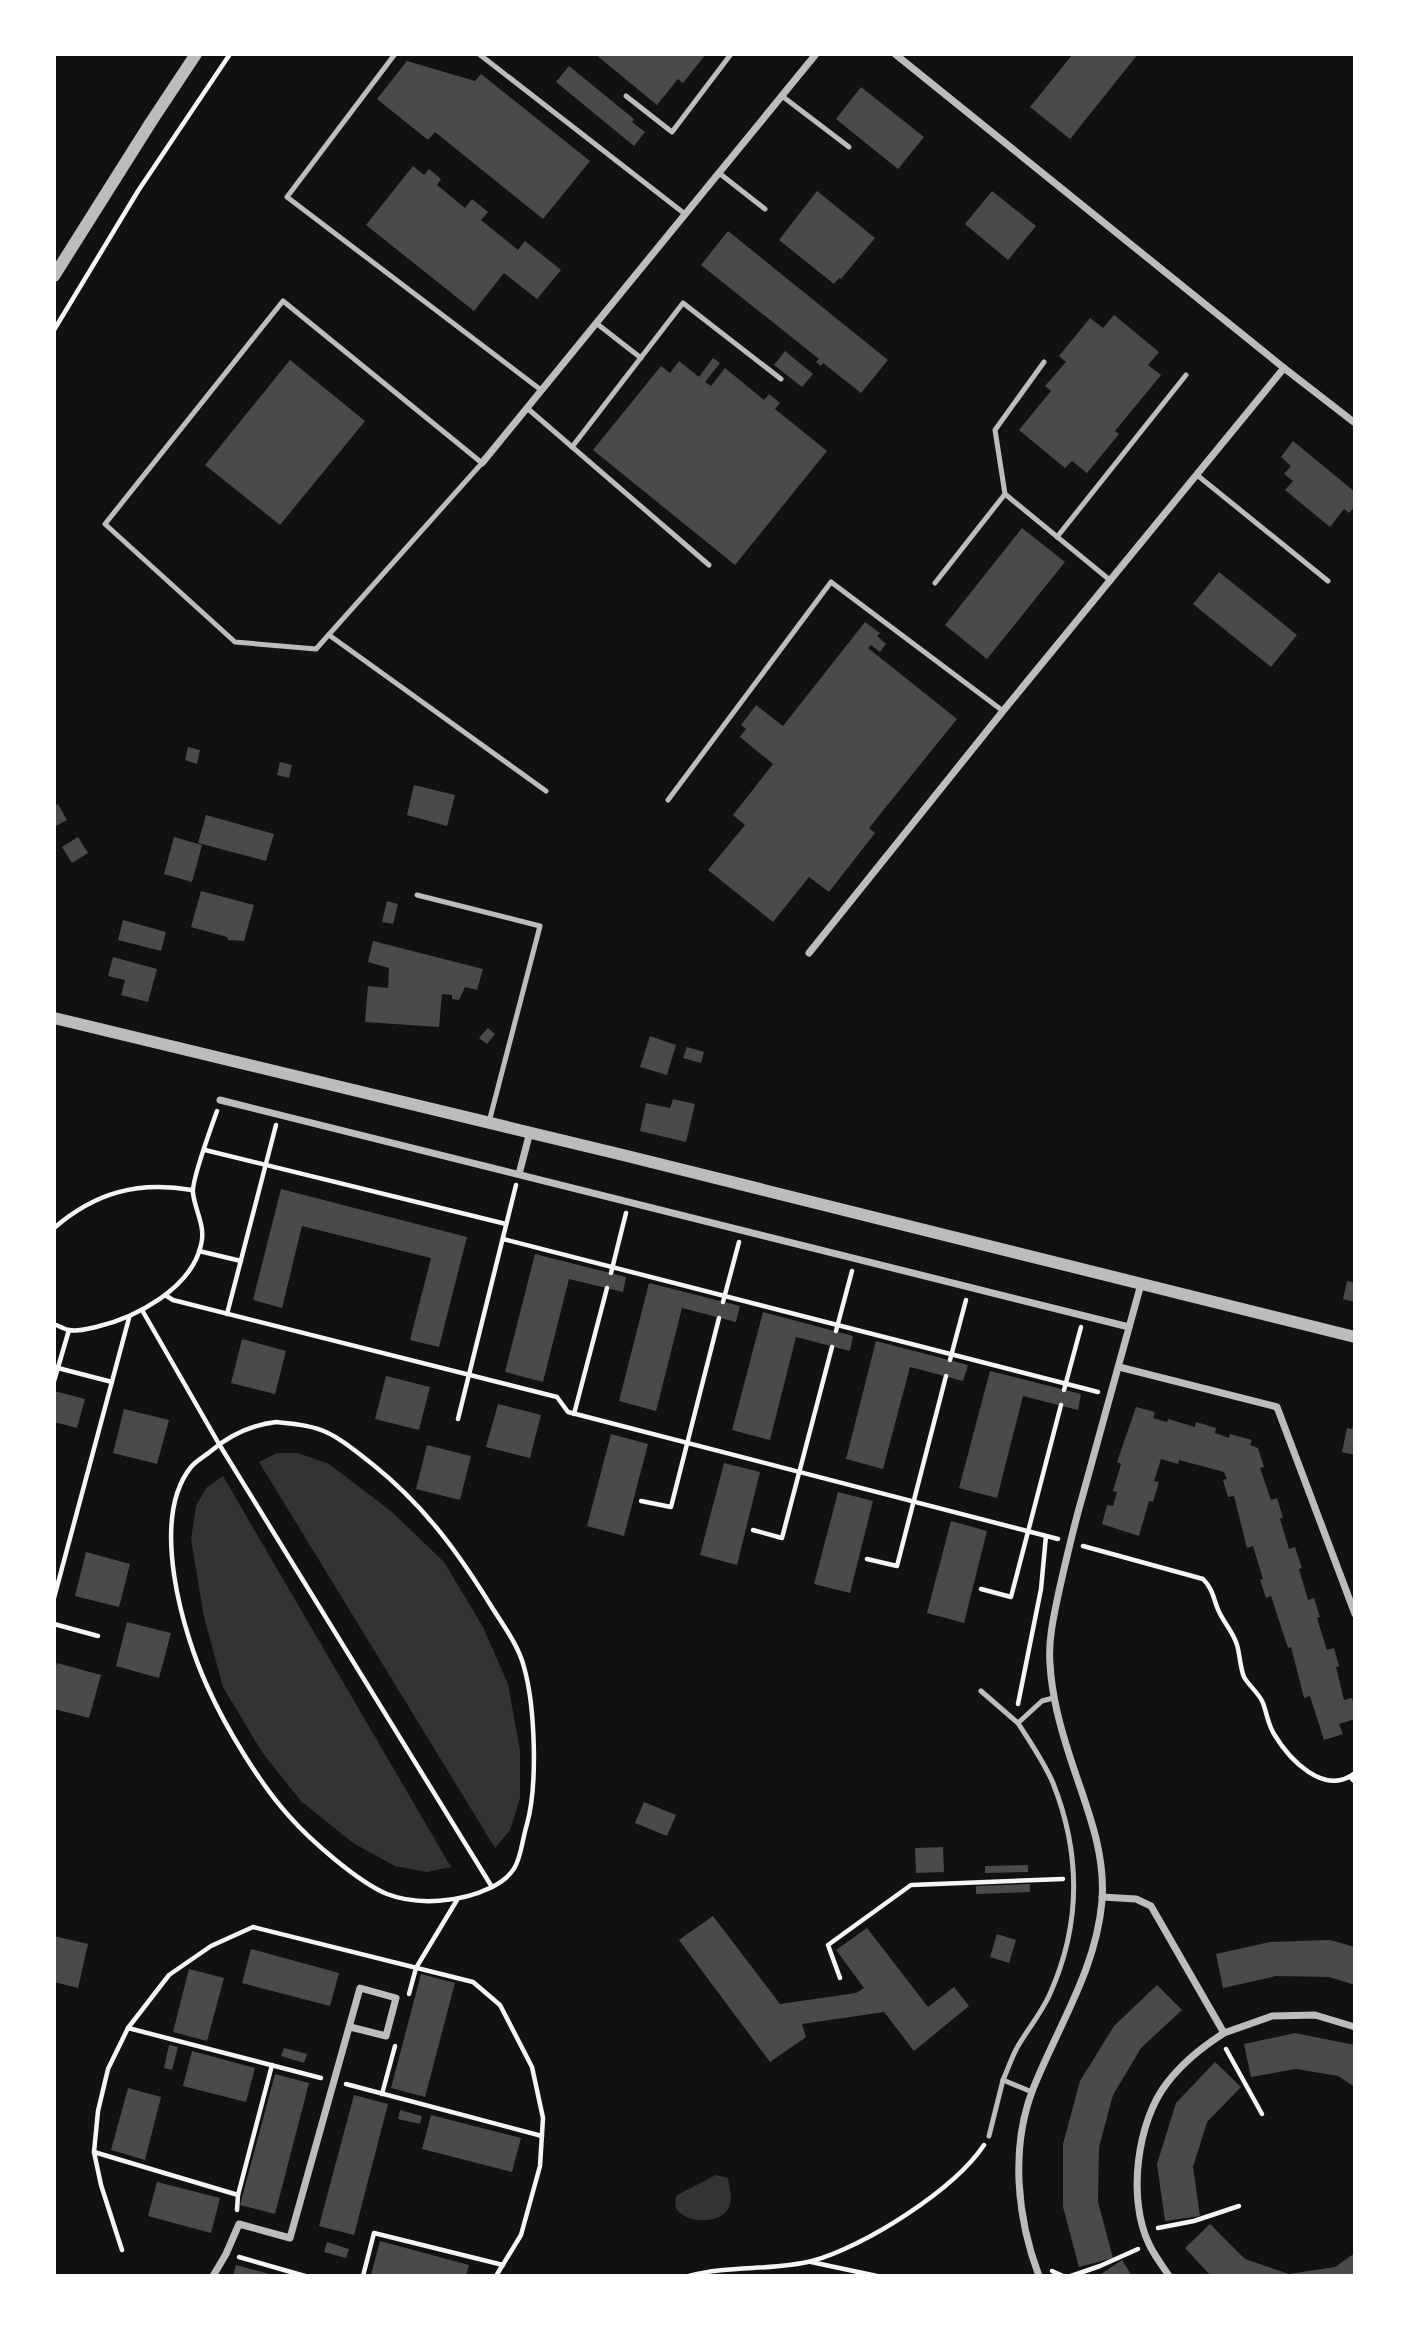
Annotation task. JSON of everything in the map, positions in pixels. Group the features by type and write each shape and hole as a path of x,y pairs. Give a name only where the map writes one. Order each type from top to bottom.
{"street":[{"path":"54,276 197,54"},
{"path":"482,463 816,54"},
{"path":"895,54 1284,369 1355,423"},
{"path":"809,953 1003,711 1284,369"},
{"path":"54,1018 530,1132 1355,1337"},
{"path":"220,1100 1129,1327"},
{"path":"519,1174 530,1132"},
{"path":"1039,2276 1026,2232 1019,2177 1022,2136 1032,2092 1083,1982 1096,1941 1102,1897 1094,1827 1053,1698 1049,1660 1051,1628 1070,1542 1141,1283"},
{"path":"1119,1367 1277,1407 1355,1614"},
{"path":"1102,1897 1136,1899 1151,1906 1221,2034"},
{"path":"213,2276 239,2224 290,2238 336,2082 350,2027 360,1988 396,1998 386,2036 350,2027"},
{"path":"1169,2276 1149,2245 1136,2184 1144,2129 1166,2085 1195,2052 1221,2034 1272,2016 1315,2015 1355,2027"}],"lane":[{"path":"395,54 287,197 541,390"},
{"path":"480,54 685,214"},
{"path":"626,96 672,132 731,54"},
{"path":"782,96 849,147"},
{"path":"719,173 765,209"},
{"path":"282,301 482,463 316,649 235,642 105,524 282,301"},
{"path":"572,447 683,303 781,379"},
{"path":"596,323 641,358"},
{"path":"1044,362 995,430 1005,494 1111,581"},
{"path":"1057,537 1186,375"},
{"path":"527,408 709,565"},
{"path":"1197,475 1328,581"},
{"path":"935,583 1005,494"},
{"path":"668,800 831,582 1003,711"},
{"path":"329,635 546,790"},
{"path":"417,895 540,926 489,1122"},
{"path":"981,1691 1018,1723 1052,1781 1063,1816 1074,1879 1074,1912 1067,1950 1048,1998 1016,2049 1003,2080 989,2136"},
{"path":"1018,1723 1042,1701 1053,1698"},
{"path":"1003,2080 1032,2092"}],"path":[{"path":"54,330 138,191 230,54"},
{"path":"54,1324 69,1330 80,1330 129,1317 165,1295 186,1274 199,1251 202,1233 192,1190 220,1100"},
{"path":"227,1314 279,1115"},
{"path":"205,1150 506,1224"},
{"path":"458,1419 519,1174"},
{"path":"54,1228 69,1216 121,1190 164,1185 192,1190"},
{"path":"611,1270 629,1202"},
{"path":"724,1299 741,1230"},
{"path":"503,1239 611,1270 1065,1387 1111,1396"},
{"path":"199,1251 241,1261"},
{"path":"837,1328 855,1258"},
{"path":"951,1357 969,1287"},
{"path":"574,1414 607,1288"},
{"path":"165,1295 173,1300 557,1397 568,1412 574,1414 1203,1578 1210,1586 1217,1608 1231,1630 1245,1677 1262,1702 1274,1735 1308,1773 1337,1781 1352,1775 1355,1782"},
{"path":"142,1310 219,1444 492,1887"},
{"path":"1065,1387 1084,1316"},
{"path":"54,1598 129,1317"},
{"path":"641,1501 671,1507 719,1318"},
{"path":"54,1381 69,1330"},
{"path":"753,1530 782,1538 832,1347"},
{"path":"56,1368 112,1382"},
{"path":"867,1559 897,1566 946,1376"},
{"path":"981,1589 1011,1597 1061,1405"},
{"path":"276,1422 304,1425 328,1433 371,1463 420,1506 450,1542 495,1611 523,1663 528,1688 535,1784 519,1862 514,1872 492,1887 458,1899 417,1900 389,1894 368,1883 330,1854 289,1816 244,1754 208,1688 186,1627 170,1542 174,1501 191,1467 219,1444 242,1430 276,1422"},
{"path":"1018,1723 1019,1696 1041,1590 1046,1536"},
{"path":"54,1624 98,1636"},
{"path":"840,1978 828,1945 911,1885 1074,1879"},
{"path":"416,1968 458,1899"},
{"path":"128,2028 542,2136"},
{"path":"1221,2034 1262,2114"},
{"path":"239,2224 238,2195 272,2065"},
{"path":"688,2276 706,2271 810,2261 839,2252 885,2227 943,2188 979,2153 989,2136"},
{"path":"94,2152 238,2195"},
{"path":"1144,2231 1194,2221 1240,2206"},
{"path":"363,2276 374,2233 503,2265"},
{"path":"1071,2276 1149,2245"},
{"path":"226,2254 305,2276"},
{"path":"810,2261 877,2276"}],"shaded area":[{"path":"277,1453 298,1453 329,1464 392,1512 444,1562 483,1627 508,1684 520,1750 520,1798 510,1830 495,1848 259,1462"},
{"path":"223,1476 451,1867 427,1872 395,1866 353,1843 301,1801 262,1752 223,1687 204,1617 191,1539 196,1506 206,1488"},
{"path":"716,2175 728,2178 731,2200 725,2213 713,2219 697,2220 678,2211 675,2203 677,2195"}],"building":[{"path":"595,54 706,54 683,83 678,79 657,105"},
{"path":"1073,54 1138,54 1070,139 1030,107"},
{"path":"407,61 475,81 481,74 590,161 543,219 435,132 428,140 377,99"},
{"path":"569,66 634,119 632,122 645,132 634,146 556,82"},
{"path":"861,87 924,137 898,169 836,119"},
{"path":"413,166 424,175 429,169 441,179 437,185 465,208 472,199 488,212 481,220 518,250 525,241 561,270 537,299 504,273 474,311 366,225"},
{"path":"817,191 875,238 834,284 779,240"},
{"path":"992,191 1036,226 1008,260 965,224"},
{"path":"728,231 888,360 861,393 823,363 821,366 816,362 819,359 701,265"},
{"path":"1114,315 1159,352 1148,365 1161,375 1115,431 1119,434 1087,473 1072,461 1065,468 1019,430 1051,391 1045,386 1066,362 1059,356 1090,318 1103,328"},
{"path":"785,351 813,374 802,387 774,365"},
{"path":"713,358 720,363 705,382 711,386 725,368 764,400 769,394 780,403 775,409 827,451 735,565 593,450 661,366 670,373 679,361 699,377"},
{"path":"290,360 365,421 280,525 205,465"},
{"path":"1293,441 1355,492 1355,506 1349,513 1344,509 1330,527 1285,490 1293,481 1284,474 1291,466 1281,457"},
{"path":"1022,528 1065,562 987,659 945,625"},
{"path":"1219,572 1297,635 1271,667 1193,604"},
{"path":"865,622 880,633 877,636 886,644 880,652 871,645 868,648 957,719 869,828 875,833 829,892 809,877 773,922 708,870 745,825 733,815 773,764 740,737 746,729 741,725 756,705 783,726"},
{"path":"188,747 200,750 197,764 185,760"},
{"path":"280,762 292,765 289,778 277,775"},
{"path":"414,785 455,795 447,826 407,815"},
{"path":"58,804 67,820 54,827 54,806"},
{"path":"206,815 274,834 266,861 198,843"},
{"path":"78,837 88,853 72,863 62,847"},
{"path":"174,837 202,845 192,882 164,874"},
{"path":"201,891 254,905 244,941 228,940 227,937 191,927"},
{"path":"387,901 398,904 393,924 382,922"},
{"path":"123,920 166,932 161,951 118,940"},
{"path":"373,941 483,969 477,990 465,987 459,1000 452,999 452,995 442,994 439,1027 365,1022 368,986 388,988 389,968 368,962"},
{"path":"113,957 157,969 148,1002 121,995 125,980 108,976"},
{"path":"488,1028 495,1034 487,1044 479,1038"},
{"path":"650,1036 676,1045 667,1075 640,1067"},
{"path":"687,1047 704,1052 701,1063 683,1058"},
{"path":"673,1099 695,1104 686,1142 640,1131 646,1103 670,1108"},
{"path":"281,1189 467,1237 439,1347 410,1340 431,1258 302,1226 282,1308 253,1300"},
{"path":"535,1254 626,1277 623,1292 569,1279 543,1382 505,1372"},
{"path":"1347,1281 1355,1283 1355,1302 1343,1299"},
{"path":"649,1283 740,1306 736,1322 682,1308 656,1411 619,1401"},
{"path":"763,1312 853,1336 850,1351 796,1337 770,1440 732,1430"},
{"path":"242,1339 286,1351 275,1394 231,1383"},
{"path":"876,1341 968,1365 963,1381 910,1367 883,1469 846,1459"},
{"path":"990,1371 1081,1394 1078,1410 1023,1396 997,1498 959,1488"},
{"path":"386,1376 430,1387 419,1430 375,1419"},
{"path":"54,1391 85,1399 77,1428 54,1422"},
{"path":"498,1404 541,1415 530,1458 486,1447"},
{"path":"1136,1407 1155,1412 1153,1418 1167,1422 1168,1419 1195,1427 1196,1422 1216,1428 1215,1433 1229,1438 1230,1434 1252,1440 1250,1445 1258,1448 1264,1467 1260,1468 1271,1500 1277,1498 1289,1549 1295,1547 1308,1600 1314,1598 1327,1650 1334,1648 1344,1700 1352,1698 1355,1708 1355,1719 1339,1724 1343,1734 1324,1740 1310,1696 1304,1698 1291,1647 1288,1648 1271,1596 1266,1598 1253,1546 1247,1548 1234,1496 1228,1497 1223,1480 1227,1479 1224,1472 1179,1460 1178,1464 1161,1459 1154,1481 1159,1482 1153,1502 1149,1501 1139,1536 1102,1524 1107,1505 1113,1506 1117,1492 1113,1491 1121,1464 1117,1462"},
{"path":"124,1409 169,1420 157,1464 113,1453"},
{"path":"1354,1422 1355,1455 1342,1452 1347,1428 1352,1429"},
{"path":"611,1434 648,1444 624,1536 587,1526"},
{"path":"427,1445 471,1456 460,1500 416,1489"},
{"path":"724,1463 760,1472 737,1565 700,1555"},
{"path":"838,1492 873,1501 850,1593 814,1584"},
{"path":"951,1521 987,1531 964,1623 927,1613"},
{"path":"86,1552 130,1564 119,1607 75,1596"},
{"path":"127,1622 171,1633 159,1678 116,1666"},
{"path":"57,1663 101,1675 89,1718 54,1709 54,1674"},
{"path":"644,1802 676,1815 667,1836 635,1823"},
{"path":"943,1847 944,1872 916,1873 915,1848"},
{"path":"1028,1865 1028,1872 985,1873 985,1866"},
{"path":"1030,1884 1030,1892 976,1894 976,1886"},
{"path":"713,1916 780,2004 856,1993 864,1988 836,1950 867,1928 928,2007 954,1987 969,2006 914,2051 884,2012 802,2024 806,2037 770,2062 679,1940"},
{"path":"997,1934 1016,1940 1009,1963 990,1957"},
{"path":"54,1936 88,1944 78,1988 54,1982"},
{"path":"1330,1940 1355,1947 1355,1985 1329,1977 1276,1976 1223,1988 1216,1954 1270,1942"},
{"path":"251,1949 339,1973 330,2006 242,1983"},
{"path":"189,1969 224,1978 207,2041 173,2032"},
{"path":"421,1974 455,1983 425,2097 391,2088"},
{"path":"1157,1985 1182,2010 1141,2048 1113,2095 1099,2147 1098,2202 1113,2258 1079,2267 1063,2207 1063,2144 1080,2081 1114,2026"},
{"path":"1295,2033 1355,2045 1355,2087 1338,2076 1296,2069 1251,2077 1244,2044"},
{"path":"169,2045 178,2047 172,2070 164,2068"},
{"path":"284,2048 307,2054 304,2063 281,2056"},
{"path":"192,2051 255,2068 246,2102 183,2086"},
{"path":"1215,2062 1241,2087 1207,2122 1193,2167 1200,2216 1165,2221 1157,2164 1176,2103"},
{"path":"275,2074 309,2083 275,2214 240,2205"},
{"path":"128,2088 161,2097 145,2160 111,2150"},
{"path":"354,2095 388,2104 354,2235 319,2226"},
{"path":"400,2110 422,2116 420,2124 398,2119"},
{"path":"431,2115 521,2138 512,2172 422,2149"},
{"path":"157,2182 220,2198 211,2233 148,2216"},
{"path":"1210,2224 1245,2259 1289,2274 1335,2267 1355,2253 1355,2276 1211,2276 1185,2248"},
{"path":"380,2241 469,2265 466,2276 371,2275"},
{"path":"327,2242 349,2249 346,2258 324,2252"},
{"path":"1122,2260 1132,2276 1098,2276"},
{"path":"236,2265 273,2275 273,2276 233,2276"}]}
